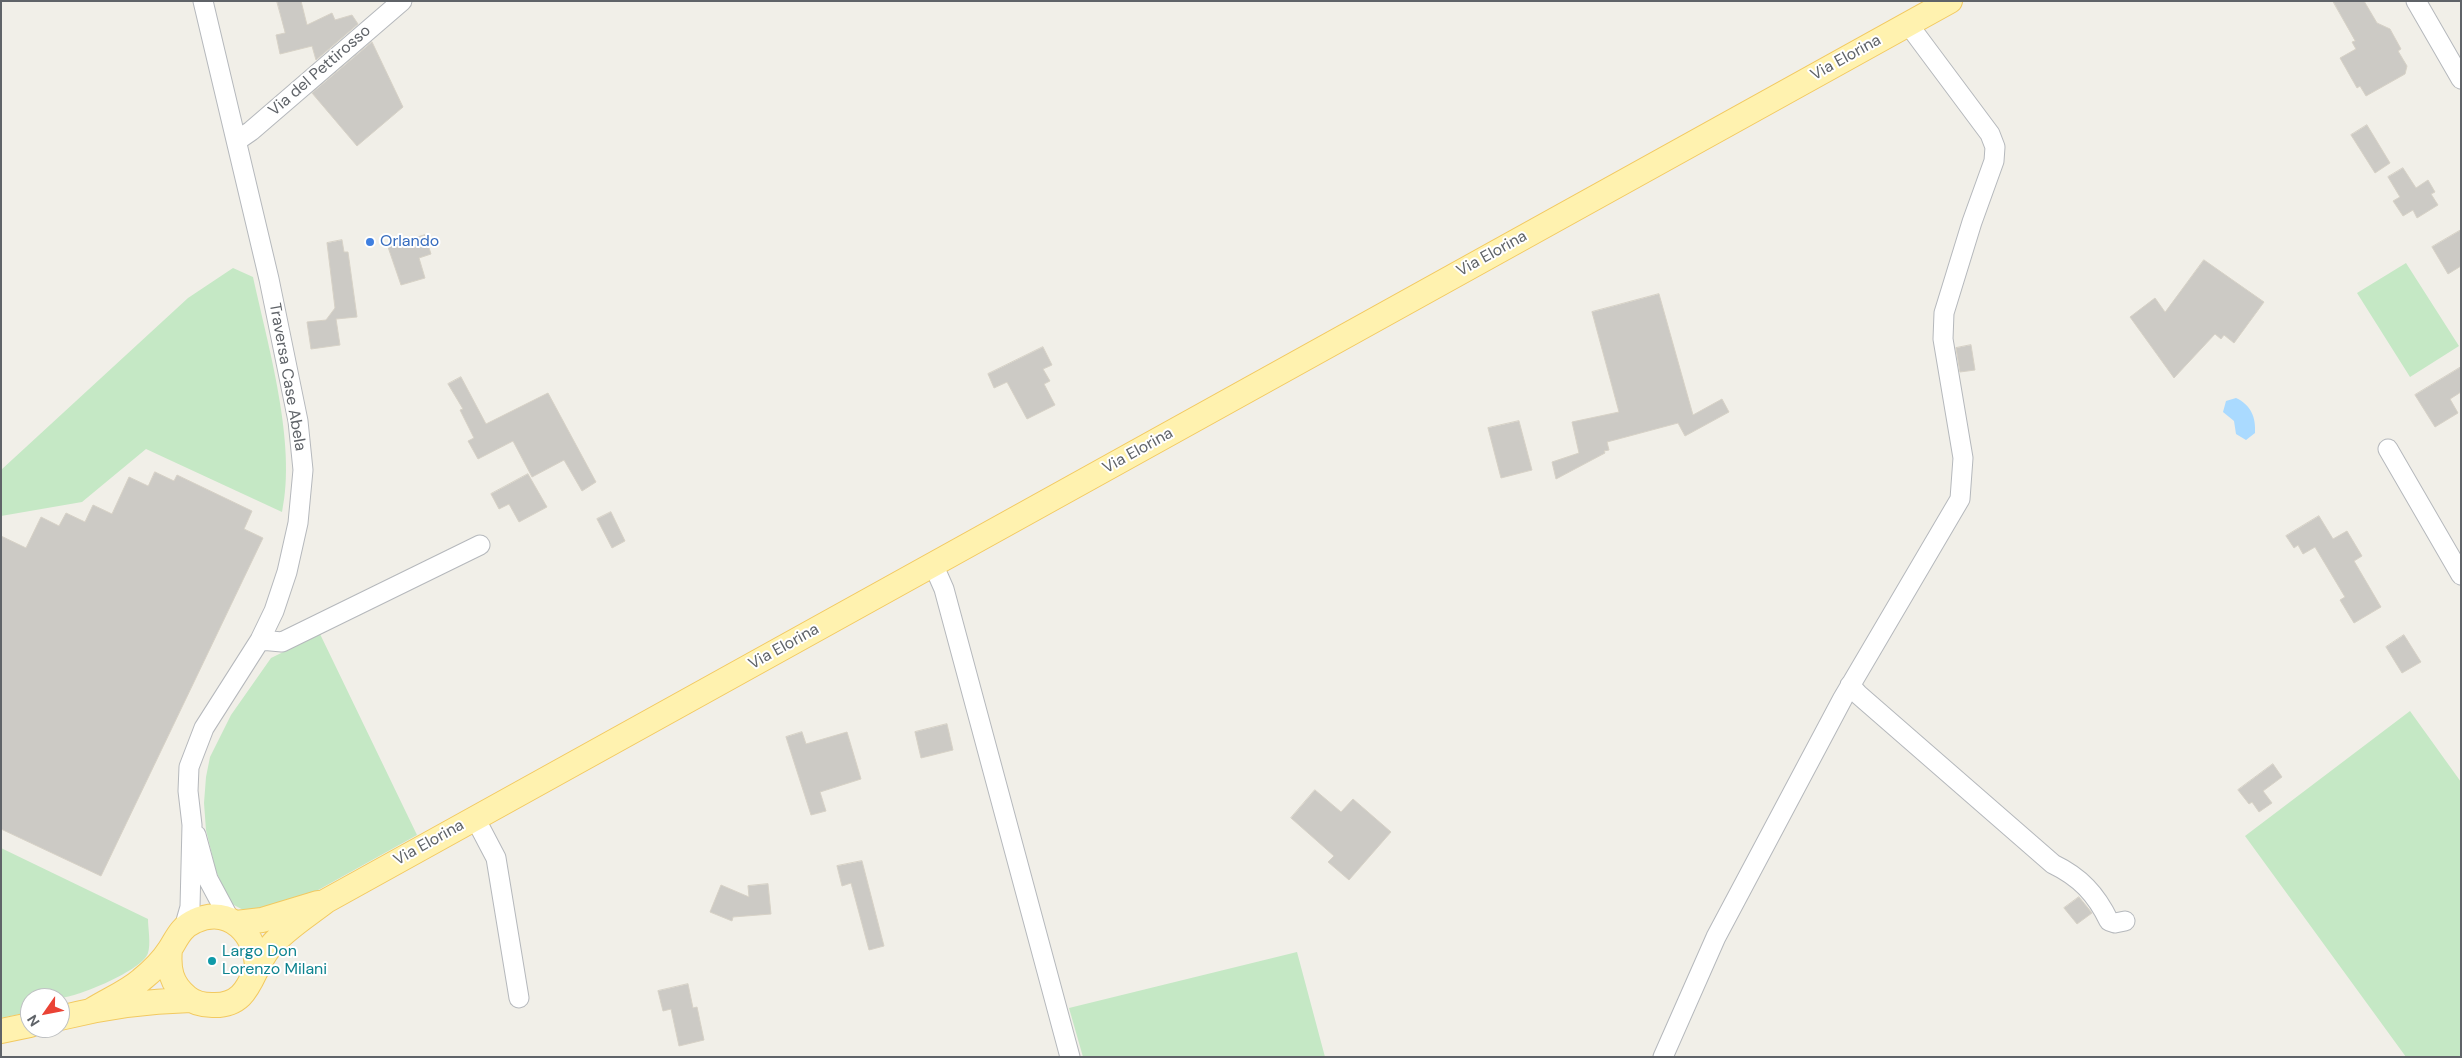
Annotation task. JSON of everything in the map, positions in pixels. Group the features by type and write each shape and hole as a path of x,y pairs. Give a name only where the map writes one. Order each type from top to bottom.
{"main road":[{"name":"Via Elorina","path":"326,900 1950,1"},
{"path":"191,1000 179,990 172,978 168,964 170,949 175,938 184,928 206,917 233,922 262,920 326,900"},
{"path":"70,1016 92,1010 166,1000 191,1000 211,1005 232,1002 243,994 252,982 269,948 326,900"},
{"path":"233,922 246,932 253,943 257,956 257,969"},
{"path":"92,1010 141,980 170,949"},
{"path":"1,1031 20,1027"}],"street":[{"name":"Traversa Case Abela","path":"192,825 188,791 189,767 195,747 204,728 260,640 274,611 287,572 298,523 303,470 298,421 288,372 238,140 203,1"},
{"name":"Via del Pettirosso","path":"238,140 251,131 402,1"},
{"path":"2416,1 2461,79"},
{"path":"1663,1057 1719,930 1850,685 1960,499 1963,458 1944,347 1944,313 1972,222 1994,161 1995,147 1990,134 1908,24"},
{"path":"2388,449 2461,575"},
{"path":"260,640 282,642 480,545"},
{"path":"933,564 944,589 1070,1057"},
{"path":"1850,685 1859,695 2053,864 2083,883 2095,896 2108,921 2115,923 2125,921"},
{"path":"475,818 496,858 519,998"},
{"path":"192,825 208,878 233,922"},
{"path":"184,928 190,907 192,825"}],"green space":[{"path":"2406,263 2459,346 2410,377 2357,293"},
{"path":"233,268 253,277 273,364 279,395 286,456 286,485 282,512 146,449 82,502 1,516 1,470 188,298"},
{"path":"320,634 417,835 311,894 249,913 230,903 216,871 206,830 204,803 210,757 231,715 271,658"},
{"path":"2410,711 2461,782 2461,1057 2406,1057 2245,836"},
{"path":"1,848 148,919 148,953 144,960 135,967 109,982 70,996 70,988 20,988 20,1014 1,1018"},
{"path":"1297,952 1325,1057 1083,1057 1069,1008"}],"water":[{"path":"2236,398 2249,408 2255,422 2255,433 2246,440 2236,434 2234,421 2223,412 2226,401"}],"building":[{"path":"277,1 301,1 307,25 332,13 335,20 352,15 358,24 316,60 312,46 280,54 276,35 285,33"},
{"path":"2333,1 2364,1 2377,23 2390,29 2401,49 2398,51 2407,66 2405,74 2366,96 2360,86 2357,88 2340,58 2356,49 2352,42 2355,41"},
{"path":"372,42 403,107 357,146 312,93"},
{"path":"2367,125 2390,163 2375,173 2351,135"},
{"path":"2403,168 2416,188 2428,180 2435,192 2431,194 2438,205 2417,218 2413,210 2403,216 2393,201 2400,197 2388,177"},
{"path":"2461,230 2461,266 2448,274 2432,247"},
{"path":"425,235 431,254 419,258 425,278 401,285 388,247"},
{"path":"342,240 344,252 348,252 357,317 336,319 340,345 311,349 307,322 326,320 335,308 327,243"},
{"path":"2204,260 2264,302 2234,343 2224,335 2221,339 2215,334 2174,378 2130,317 2155,298 2165,312"},
{"path":"1659,294 1693,415 1722,399 1729,412 1685,436 1678,423 1607,442 1609,450 1604,451 1605,453 1556,479 1552,462 1579,453 1572,422 1619,412 1592,312"},
{"path":"1971,345 1975,370 1960,372 1956,348"},
{"path":"1043,347 1052,365 1043,369 1050,381 1044,384 1055,405 1027,419 1007,382 994,388 988,374"},
{"path":"2461,367 2461,392 2450,399 2458,413 2435,427 2415,395"},
{"path":"461,377 486,424 548,393 596,482 582,491 564,460 532,477 513,441 478,459 468,441 474,438 460,410 463,409 448,384"},
{"path":"1519,421 1532,470 1501,478 1488,428"},
{"path":"155,472 174,481 177,475 252,511 244,529 263,538 101,876 1,829 1,536 26,548 41,517 59,526 66,513 85,522 93,505 112,514 129,477 148,486"},
{"path":"528,474 547,507 519,522 509,504 499,509 491,494"},
{"path":"611,512 625,541 612,548 597,519"},
{"path":"2319,516 2333,539 2347,531 2362,556 2354,561 2381,607 2354,623 2340,600 2345,597 2315,547 2303,554 2298,545 2294,548 2286,536"},
{"path":"2404,635 2421,662 2402,673 2386,647"},
{"path":"947,724 953,750 921,758 915,732"},
{"path":"802,732 806,744 847,732 861,779 820,792 826,811 811,815 786,737"},
{"path":"2273,764 2282,777 2263,791 2272,803 2259,812 2252,802 2249,804 2238,790"},
{"path":"1315,790 1341,812 1353,799 1391,832 1349,880 1328,862 1334,856 1291,818"},
{"path":"862,861 884,946 869,950 851,883 842,886 837,866"},
{"path":"768,884 771,914 733,917 732,921 710,912 721,885 749,897 748,886"},
{"path":"2079,897 2092,913 2077,924 2064,908"},
{"path":"688,984 693,1008 697,1007 704,1040 679,1046 671,1009 663,1011 658,991"}],"place":[{"name":"Orlando","path":"370,242"},
{"name":"Largo Don Lorenzo Milani","path":"212,961"}]}
